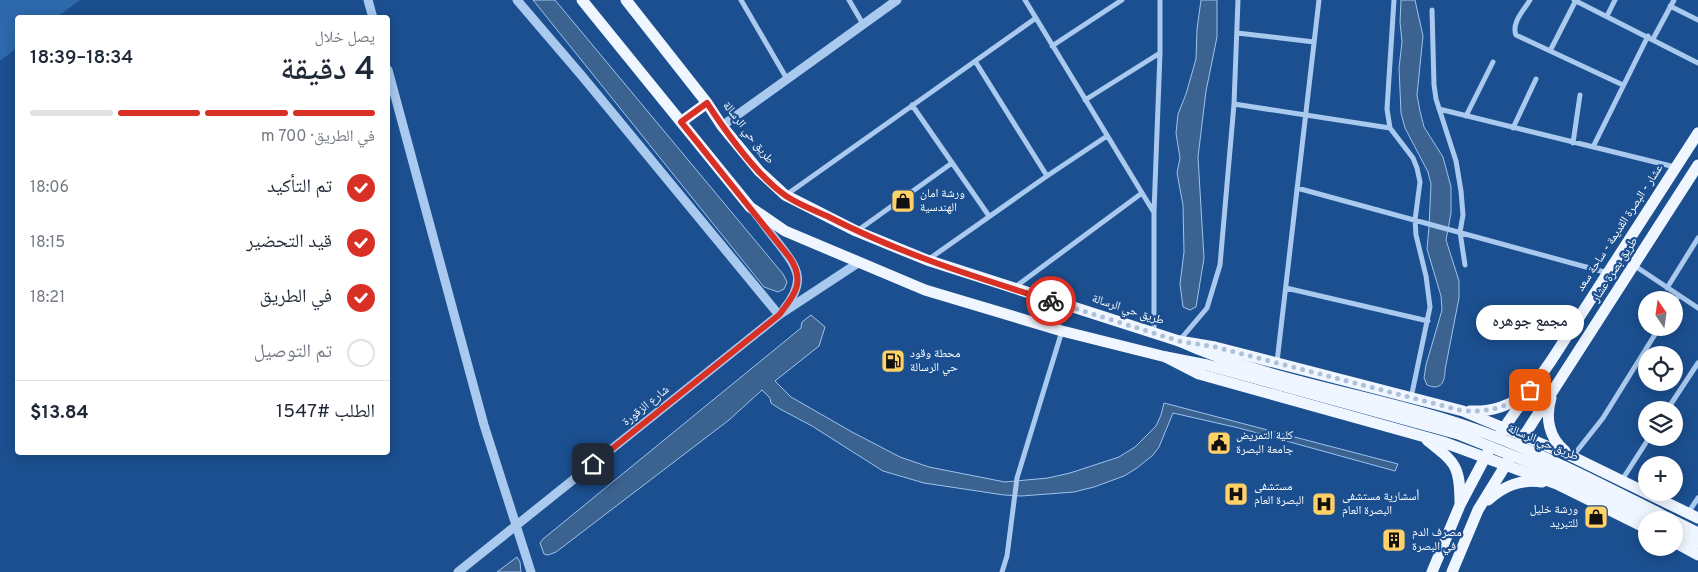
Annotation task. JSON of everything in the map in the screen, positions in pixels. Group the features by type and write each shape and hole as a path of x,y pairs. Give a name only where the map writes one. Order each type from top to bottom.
{"main road":[{"name":"طريق حي الرسالة","path":"582,0 750,207 785,231 924,290 1062,331 1166,357 1207,365 1458,434 1558,474 1638,513"},
{"name":"طريق حي الرسالة","path":"630,1 707,103 722,126 758,171 786,195 856,231 927,260 1179,341 1212,356 1446,419 1561,465 1655,511"},
{"path":"681,122 707,103"},
{"name":"عشار - البصرة القديمة - ساحة سعد","path":"1432,572 1460,505 1485,457 1608,273 1698,133"},
{"name":"طريق بصرة عشار","path":"1452,572 1478,510 1553,389 1698,165"},
{"path":"1179,341 1215,347 1277,362 1463,411 1573,457 1693,516"},
{"name":"طريق حي الرسالة","path":"1166,357 1199,374 1422,436 1506,464 1558,484 1638,524"},
{"path":"1553,389 1548,408 1549,427 1557,444 1573,457"},
{"path":"1463,411 1481,412 1499,408 1516,400 1530,390"},
{"path":"1422,436 1445,454 1457,469 1460,484 1460,505"},
{"path":"1478,510 1501,490 1515,483 1530,481 1558,484"},
{"name":"طريق حي الرسالة","path":"1683,525 1698,533"},
{"path":"1683,535 1698,543"},
{"path":"1683,547 1698,555"}],"street":[{"path":"368,0 372,15"},
{"path":"517,0 588,83 779,315"},
{"path":"741,0 787,79"},
{"path":"849,0 863,24"},
{"path":"722,126 897,0"},
{"path":"1024,0 1154,212"},
{"path":"1052,46 1122,0"},
{"path":"1154,333 1154,212 1160,0"},
{"path":"1179,341 1207,308 1220,265 1234,104 1238,0"},
{"path":"1277,362 1319,0"},
{"path":"1394,0 1387,109 1390,128 1413,158 1417,168 1420,182 1415,220 1416,235 1430,307 1411,398"},
{"path":"1530,0 1515,24 1516,34 1623,85"},
{"path":"1550,51 1575,0 1698,63"},
{"path":"1607,16 1615,0"},
{"path":"1654,39 1674,0"},
{"path":"1670,6 1698,20"},
{"path":"1432,10 1434,85 1439,109 1456,161 1460,184 1463,215 1460,232 1465,265"},
{"path":"786,195 1036,18"},
{"path":"1237,33 1314,42"},
{"path":"1593,148 1648,36"},
{"path":"1085,100 1160,53"},
{"path":"975,61 1047,176"},
{"path":"1466,116 1492,62"},
{"path":"390,77 484,425 531,572"},
{"path":"1513,128 1536,79"},
{"path":"1573,143 1580,95"},
{"path":"1234,104 1390,128"},
{"path":"912,105 989,216"},
{"path":"1439,109 1675,167"},
{"path":"927,260 1107,136"},
{"path":"856,231 952,163"},
{"path":"1297,188 1608,273"},
{"path":"1013,289 1142,193"},
{"name":"شارع الزقورة","path":"750,207 790,258 797,271 796,291 779,315"},
{"path":"1668,288 1698,238"},
{"name":"شارع الزقورة","path":"458,572 779,315 858,263"},
{"path":"1634,266 1673,291"},
{"path":"1286,288 1428,321"},
{"path":"1683,298 1698,308"},
{"path":"1002,572 1007,556 1017,478 1062,331"},
{"path":"1573,457 1603,418 1654,336"},
{"path":"1673,401 1698,363"},
{"path":"1622,481 1644,446"},
{"path":"1693,516 1698,498"}],"shaded area":[{"path":"0,0 80,0 60,15 15,15 15,50 0,61"},
{"path":"533,0 555,0 783,274 787,282 784,289 778,292 764,287"},
{"path":"1201,0 1217,0 1217,37 1206,91 1198,157 1204,258 1196,307 1190,310 1183,307 1180,284 1184,252 1183,205 1177,173 1180,158 1176,133 1178,114 1196,59 1197,29"},
{"path":"1401,0 1415,0 1423,36 1417,95 1420,111 1424,127 1443,157 1451,187 1451,213 1446,240 1459,281 1459,298 1443,382 1436,387 1427,385 1424,378 1442,310 1441,296 1427,249 1431,184 1428,172 1405,128 1401,113 1399,68 1402,42 1400,22"},
{"path":"811,315 825,327 819,346 775,381 791,397 852,432 900,457 929,467 1005,482 1048,478 1070,473 1119,457 1135,447 1156,426 1164,403 1398,464 1395,471 1239,428 1173,413 1159,447 1153,455 1124,476 1074,492 1021,496 1004,495 924,483 883,471 812,426 771,403 770,398 762,390 729,420 556,552 548,555 544,554 540,543 543,539 801,328 802,322"},
{"path":"517,557 520,562 521,572 497,572"}],"way so far":[{"path":"1051,301 1179,341 1215,347 1277,362 1463,411 1490,411 1516,400 1530,390"}],"place":[{"name":"ورشة امان الهندسية","path":"903,201"},
{"name":"محطة وقود حي الرسالة","path":"893,361"},
{"name":"مجمع جوهره","path":"1530,390"},
{"name":"كلية التمريض جامعة البصرة","path":"1219,443"},
{"name":"مستشفى البصرة العام","path":"1236,494"},
{"name":"أسشارية مستشفى البصرة العام","path":"1324,504"},
{"name":"ورشة خليل للتبريد","path":"1596,517"},
{"name":"مصرف الدم في البصرة","path":"1394,540"}],"route":[{"path":"593,464 779,315 796,291 797,271 790,258 681,122 707,103 722,126 758,171 786,195 856,231 927,260 1051,301"}]}
